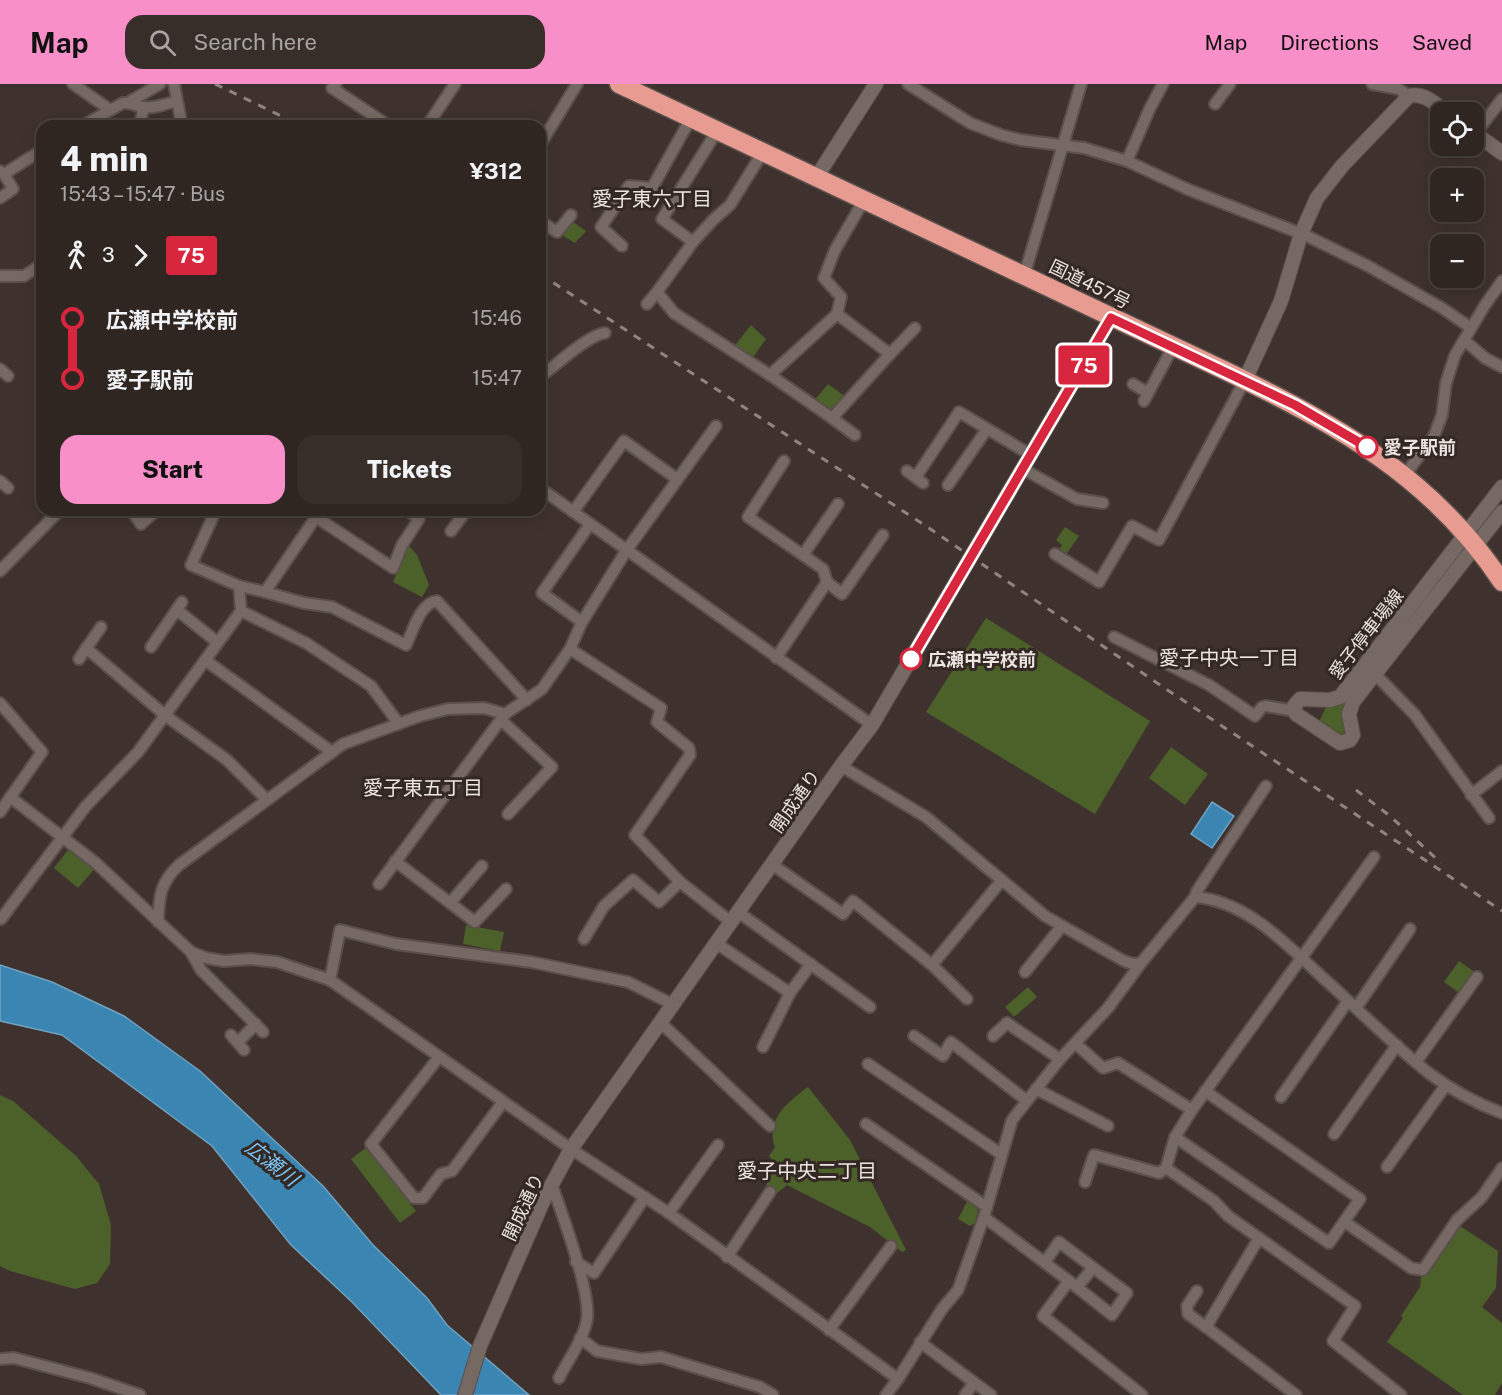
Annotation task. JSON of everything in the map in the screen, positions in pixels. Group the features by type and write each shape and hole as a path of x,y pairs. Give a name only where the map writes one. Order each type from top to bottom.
{"highway":[{"name":"国道457号","path":"627,86 816,178 1245,380 1324,421 1367,447 1405,475 1471,540 1502,582"}],"street":[{"path":"73,84 109,109"},
{"path":"129,102 160,84"},
{"path":"174,84 181,120"},
{"path":"336,84 332,88 380,120"},
{"path":"431,120 454,84"},
{"path":"546,135 577,84"},
{"path":"816,178 876,84"},
{"path":"908,84 970,123 1000,135 1084,148 1127,161 1187,189 1301,234 1368,266 1442,308 1471,328"},
{"path":"1024,276 1081,84"},
{"path":"1127,161 1162,84"},
{"path":"1215,104 1230,84"},
{"path":"1372,84 1399,89 1409,96"},
{"path":"1055,554 1099,582 1132,526 1159,540 1245,380 1281,301 1301,234 1317,198 1342,166 1409,96 1423,96 1432,102"},
{"path":"1484,121 1502,99"},
{"path":"92,120 123,102 144,108 177,101"},
{"path":"141,120 144,108"},
{"path":"622,246 601,226 629,186 652,188 691,118"},
{"path":"693,242 662,219 717,130"},
{"path":"1484,140 1502,153"},
{"path":"647,304 693,242 730,205 763,152"},
{"path":"0,198 13,189 2,172 36,153"},
{"path":"770,375 837,314 841,297 824,278 835,250 864,200"},
{"path":"546,225 557,232 570,215"},
{"path":"0,276 24,276 36,268"},
{"path":"1405,475 1434,435 1442,415 1446,382 1455,355 1502,281"},
{"path":"657,292 674,313 770,375 855,435"},
{"path":"837,314 890,354"},
{"name":"開成通り","path":"465,1395 480,1346 552,1185 571,1149 841,766 872,726 1111,318"},
{"path":"832,418 915,328"},
{"path":"546,372 581,346 599,334 605,333"},
{"path":"1464,340 1485,358 1502,367"},
{"path":"1133,384 1146,397 1173,347"},
{"path":"915,477 959,412 1031,455"},
{"path":"379,884 503,717 542,689 570,649 582,622 626,550 716,426"},
{"path":"948,485 987,429"},
{"path":"573,512 624,441 677,479"},
{"path":"784,461 748,517 823,569 827,582 843,594 883,535"},
{"path":"1023,469 1077,499 1103,503"},
{"path":"1471,540 1502,487"},
{"path":"546,492 872,726"},
{"path":"802,555 838,504"},
{"path":"1471,540 1502,512"},
{"path":"0,571 54,516"},
{"path":"135,516 141,524 150,516"},
{"path":"213,516 191,565 239,586 304,603 332,607 406,645 424,607 430,602 437,601 527,700"},
{"path":"265,592 317,516"},
{"path":"323,516 393,568 402,545 419,519 415,516"},
{"path":"451,531 462,516"},
{"path":"582,622 542,592 590,524"},
{"name":"愛子停車場線","path":"1471,540 1350,708 1353,735 1340,744 1299,717 1294,711 1296,702 1300,699 1340,697 1471,540"},
{"path":"776,658 827,582"},
{"path":"1,919 86,806 138,752 166,716 241,611 239,586"},
{"path":"151,647 179,606 217,642"},
{"path":"241,611 306,643 371,686 399,724"},
{"path":"79,659 101,627"},
{"path":"1114,637 1209,685 1255,716 1262,707 1266,706 1294,711"},
{"path":"86,648 166,716 227,760 267,800"},
{"path":"570,649 661,708 657,722 689,748 690,755 635,835 680,882 810,964 870,1007"},
{"path":"205,660 332,753"},
{"path":"1374,674 1414,715 1489,818"},
{"path":"158,922 161,889 168,876 179,865 343,744 399,724 448,709 484,708 503,717 552,767 508,814"},
{"path":"0,812 42,752 2,710"},
{"path":"841,766 926,817 1030,904 1062,926 1124,961 1133,964 1141,963"},
{"path":"1471,795 1502,771"},
{"path":"886,1395 942,1309 958,1290 986,1212 1012,1120 1060,1059 1108,1008 1141,963 1196,897 1197,891 1266,786"},
{"path":"10,797 96,863 191,952 201,970 260,1028 238,1042"},
{"path":"1086,1182 1094,1155 1159,1173 1166,1168 1175,1137 1192,1110 1374,857"},
{"path":"395,861 475,922 506,889"},
{"path":"773,865 843,914 853,901 932,965 967,999"},
{"path":"450,903 482,866"},
{"path":"584,939 604,906 633,880 659,902 680,882"},
{"path":"932,965 1002,880"},
{"path":"1196,897 1209,898 1237,909 1268,929 1416,1062 1446,1085 1477,1104 1502,1113"},
{"path":"1024,972 1062,926"},
{"path":"1281,1097 1410,929"},
{"path":"330,980 340,930 396,944 523,961 628,982 674,1005"},
{"path":"716,944 790,993"},
{"path":"191,952 206,958 224,961 250,959 277,962 330,980 571,1149 645,1197 898,1379"},
{"path":"763,1047 790,993 810,964"},
{"path":"1416,1062 1477,977"},
{"path":"993,1036 1006,1018 1060,1059"},
{"path":"661,1023 770,1126"},
{"path":"914,1036 943,1056 951,1042 1026,1100"},
{"path":"1076,1044 1103,1068 1118,1063 1192,1110"},
{"path":"1334,1134 1397,1045"},
{"path":"439,1057 372,1144 414,1198 423,1198 441,1174 452,1172 503,1102"},
{"path":"868,1064 1001,1154"},
{"path":"1387,1167 1446,1085"},
{"path":"1036,1089 1108,1126"},
{"path":"1175,1137 1329,1243 1360,1199 1205,1091"},
{"path":"866,1124 986,1212 1045,1262 1112,1315 1127,1293 1059,1242 1045,1262"},
{"path":"669,1214 718,1145"},
{"path":"1166,1168 1214,1201 1228,1216 1355,1306 1334,1341 1401,1395"},
{"path":"1345,1222 1411,1269 1423,1270 1457,1220 1482,1197 1502,1168"},
{"path":"552,1185 576,1262 586,1302 587,1320 559,1378"},
{"path":"727,1257 770,1192"},
{"path":"576,1262 594,1273 645,1197"},
{"path":"1206,1327 1259,1238"},
{"path":"829,1330 891,1246"},
{"path":"1093,1268 1073,1284 1043,1316 1142,1395"},
{"path":"1197,1291 1187,1306 1188,1314 1296,1395"},
{"path":"580,1338 597,1351 641,1359 661,1357 760,1387 773,1395"},
{"path":"920,1342 991,1395"},
{"path":"0,1359 14,1358 79,1375 140,1395"},
{"path":"965,1395 974,1383"}],"green space":[{"path":"570,220 586,231 575,243 560,234"},
{"path":"751,325 766,339 751,360 733,348"},
{"path":"828,384 846,397 836,409 827,411 813,402"},
{"path":"1065,527 1079,536 1065,556 1058,551 1062,545 1056,540"},
{"path":"408,545 417,555 429,585 422,597 393,582"},
{"path":"986,618 1150,721 1095,814 926,712"},
{"path":"1342,702 1345,704 1342,711 1346,730 1339,736 1319,722 1327,705 1337,705"},
{"path":"1171,747 1208,774 1185,805 1149,778"},
{"path":"68,850 97,866 78,888 54,868"},
{"path":"466,925 504,932 500,951 463,944"},
{"path":"1459,961 1476,973 1461,994 1444,982"},
{"path":"1028,987 1037,997 1014,1017 1005,1007"},
{"path":"808,1087 850,1140 906,1250 902,1252 870,1227 787,1185 777,1193 766,1185 776,1165 769,1156 775,1147 773,1128 776,1120 786,1105"},
{"path":"0,1095 13,1101 76,1156 99,1184 111,1225 110,1264 97,1283 75,1289 10,1271 0,1266"},
{"path":"367,1147 416,1211 400,1223 351,1159"},
{"path":"968,1200 976,1205 978,1211 975,1223 970,1226 958,1219"},
{"path":"1460,1226 1498,1251 1496,1288 1482,1307 1502,1323 1502,1383 1495,1395 1463,1395 1387,1342 1420,1287 1421,1277"}],"water":[{"path":"1212,802 1234,816 1212,848 1191,834"},
{"name":"広瀬川","path":"0,965 52,982 124,1016 200,1071 323,1186 373,1245 427,1298 447,1325 529,1395 441,1395 352,1302 291,1245 212,1146 62,1035 0,1021"}],"railway":[{"path":"215,84 290,120"},
{"path":"546,278 926,526 1163,687 1502,911"},
{"path":"1356,790 1390,816 1441,863"}],"bus line":[{"name":"75","path":"911,659 1111,318 1295,405 1367,447"}],"place":[{"name":"愛子駅前","path":"1367,447"},
{"name":"広瀬中学校前","path":"911,659"}],"district":[{"name":"愛子東六丁目","path":"652,199"},
{"name":"愛子中央一丁目","path":"1229,658"},
{"name":"愛子東五丁目","path":"423,788"},
{"name":"愛子中央二丁目","path":"807,1171"}]}
